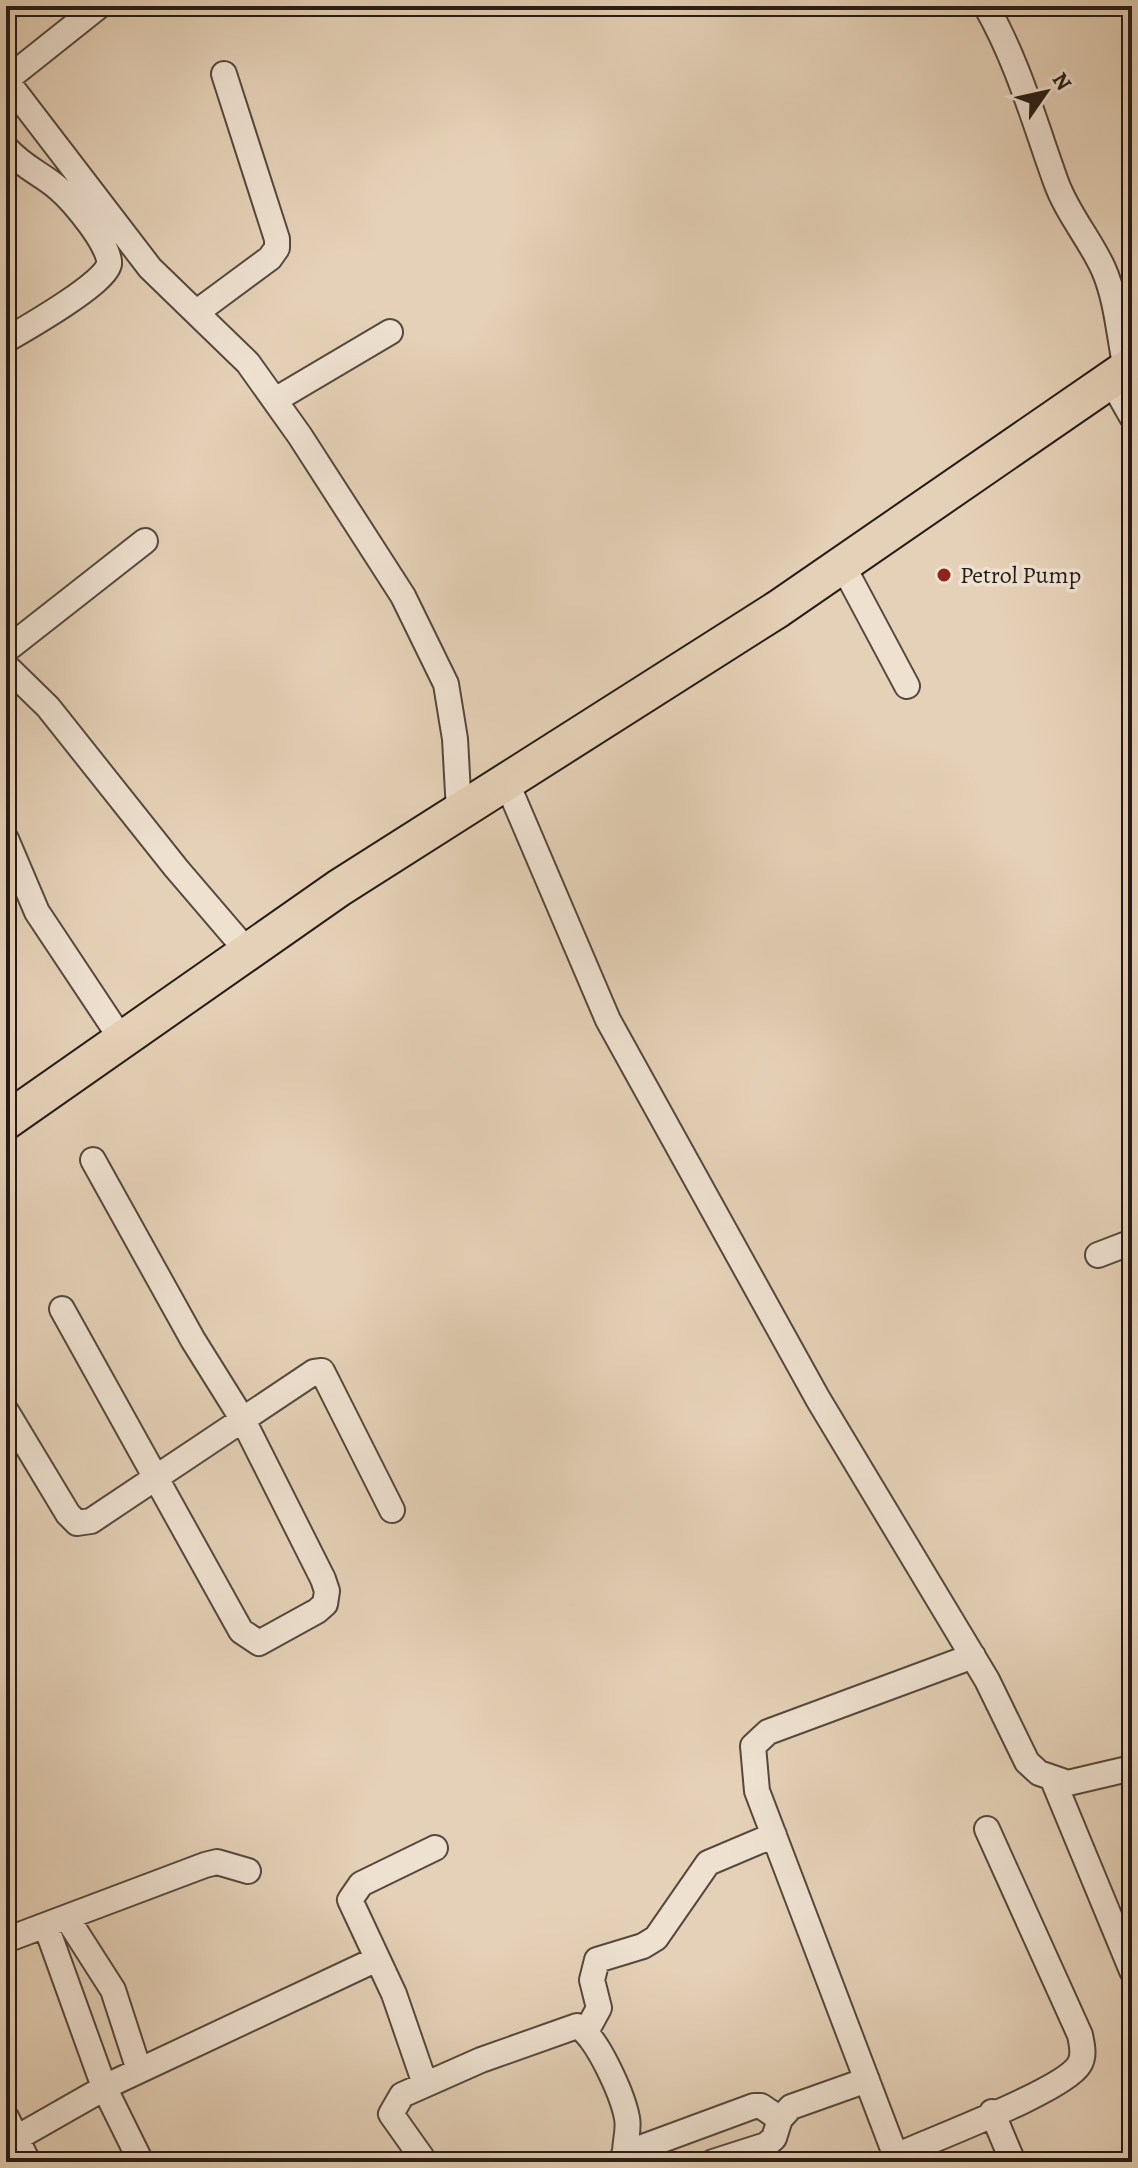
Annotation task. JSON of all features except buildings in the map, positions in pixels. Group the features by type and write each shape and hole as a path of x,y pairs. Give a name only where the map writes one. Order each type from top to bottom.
{"highway":[{"path":"6,1121 247,951 459,811 843,566 1123,371"}],"street":[{"path":"99,6 6,80 150,268 248,363 351,513 426,638 446,684 455,739 459,811"},
{"path":"986,6 1008,45 1023,82 1057,184 1103,269 1111,292 1132,417"},
{"path":"197,312 270,258 277,248 277,239 224,74"},
{"path":"6,148 36,176 57,187 103,245 109,262 105,274 98,280 6,340"},
{"path":"275,400 390,332"},
{"path":"6,650 145,541"},
{"path":"843,566 907,686"},
{"path":"6,666 48,707 176,868 247,951"},
{"path":"506,781 608,1020 818,1399 973,1656 1027,1762 1053,1780 1068,1783 1092,1781 1132,1768"},
{"path":"6,839 37,912 122,1040"},
{"path":"62,1309 234,1620 251,1640 269,1640 317,1611 325,1604 327,1591 323,1579 243,1420 193,1340 93,1160"},
{"path":"1098,1255 1132,1242"},
{"path":"6,1411 68,1514 77,1523 91,1521 314,1372 322,1371 392,1510"},
{"path":"973,1656 758,1737 753,1746 752,1764 757,1791 897,2159 1069,2076 1080,2064 1083,2051 1080,2035 987,1829"},
{"path":"1053,1780 1132,1971"},
{"path":"587,2030 599,2008 592,1980 597,1960 643,1946 656,1938 708,1863 774,1835"},
{"path":"425,2084 401,2010 352,1910 353,1892 361,1884 435,1848"},
{"path":"6,1940 205,1865 217,1862 248,1871"},
{"path":"57,1922 107,1977 139,2070"},
{"path":"57,1922 104,2087 141,2162"},
{"path":"28,2162 10,2133 377,1959"},
{"path":"425,2162 391,2114 402,2095 577,2026 587,2030 624,2105 628,2120 625,2158 754,2106 761,2106 780,2119"},
{"path":"713,2162 766,2145 778,2131 780,2119 791,2107 867,2080"},
{"path":"992,2112 1013,2162"}],"place":[{"name":"Petrol Pump","path":"944,575"}]}
